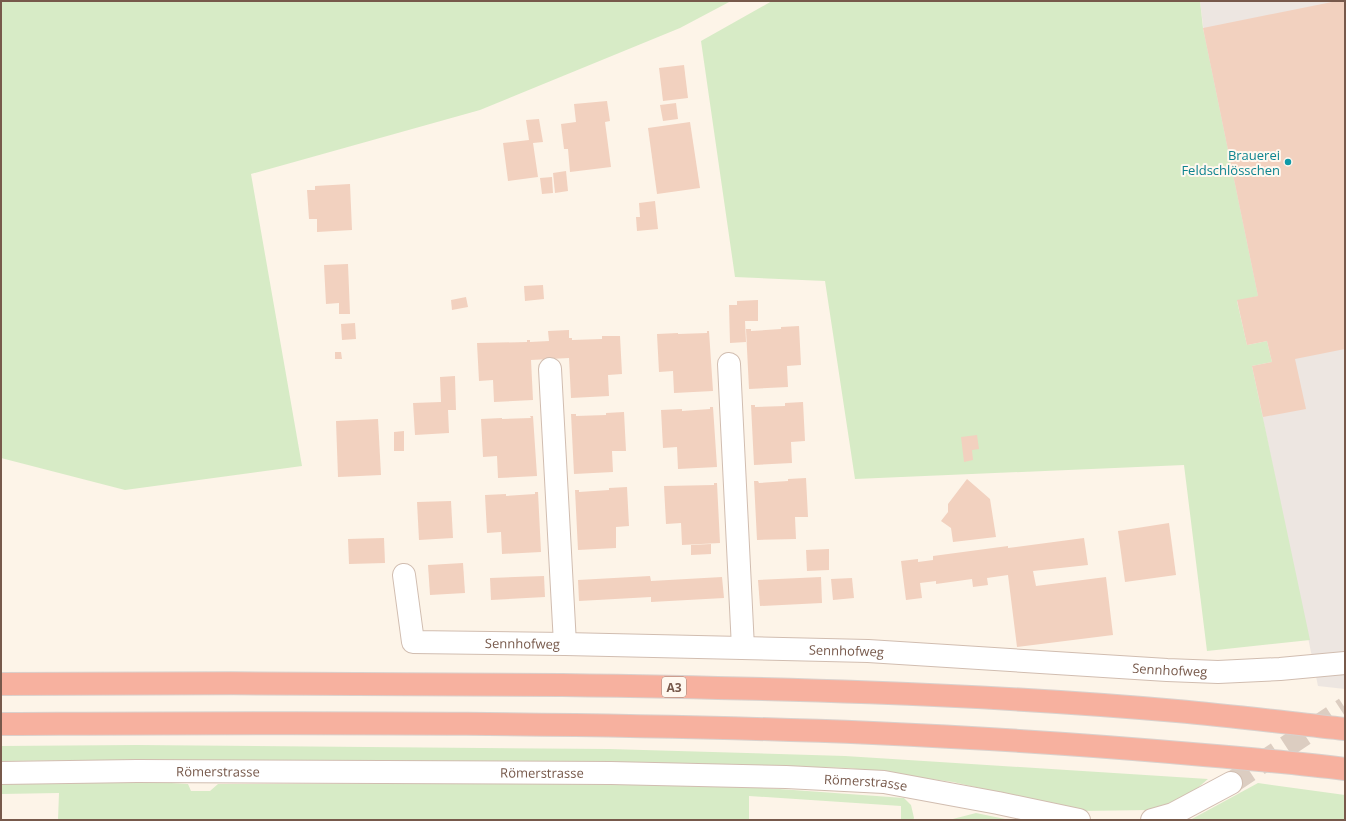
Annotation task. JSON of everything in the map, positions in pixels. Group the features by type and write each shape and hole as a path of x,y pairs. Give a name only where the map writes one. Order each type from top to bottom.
{"highway":[{"name":"A3","path":"1,684 454,684 810,690 961,696 1074,703 1192,712 1345,729"},
{"path":"1,724 446,724 663,726 806,730 1054,742 1345,769"}],"street":[{"path":"729,364 743,648"},
{"path":"550,369 565,644"},
{"name":"Sennhofweg","path":"404,575 413,642 868,651 1218,672 1280,669 1345,663"},
{"name":"Römerstrasse","path":"1,773 145,771 611,773 786,777 884,782 1079,820"},
{"path":"1152,820 1173,814 1231,783"}],"shaded area":[{"name":"Brauerei Feldschlösschen","path":"1200,1 1345,1 1345,689 1318,686 1252,366 1272,362 1267,341 1247,345 1237,300"}],"green space":[{"path":"1,1 731,1 680,28 480,110 251,174 302,466 125,490 1,458"},
{"path":"772,1 1200,1 1203,28 1258,296 1237,301 1247,345 1267,341 1272,362 1252,366 1310,640 1207,651 1184,465 855,479 825,281 735,277 701,41"},
{"path":"137,745 609,749 845,756 1208,779 1187,797 1149,810 1080,811 953,782 849,768 609,762 137,760 1,761 1,746"},
{"path":"138,781 188,784 191,791 210,791 218,784 608,783 751,787 904,798 911,805 914,818 913,820 901,820 901,806 749,796 749,820 58,820 59,793 1,794 1,784"},
{"path":"1258,783 1345,795 1345,820 1190,820"},
{"path":"976,813 1010,820 949,820"}],"building":[{"name":"Brauerei Feldschlösschen","path":"1337,1 1345,1 1345,349 1295,359 1306,409 1263,417 1252,366 1272,362 1267,341 1247,345 1237,300 1258,296 1203,28"},
{"path":"684,65 688,98 663,101 659,68"},
{"path":"607,101 610,121 605,122 611,167 570,172 568,149 564,149 561,124 576,122 574,104"},
{"path":"676,103 678,119 663,121 660,105"},
{"path":"539,119 543,142 533,143 538,177 508,181 503,143 529,140 526,120"},
{"path":"690,122 700,188 657,194 648,128"},
{"path":"566,171 568,191 555,193 553,173"},
{"path":"552,177 553,193 542,194 540,178"},
{"path":"350,184 352,230 317,232 317,219 309,219 307,190 315,190 315,186"},
{"path":"655,201 658,229 637,231 636,217 640,217 639,203"},
{"path":"348,264 350,314 339,314 339,303 326,304 324,265"},
{"path":"543,285 544,299 525,301 524,286"},
{"path":"466,297 468,307 452,310 451,300"},
{"path":"758,300 758,321 745,321 746,342 730,343 729,305 737,305 737,301"},
{"path":"355,323 356,339 342,340 341,324"},
{"path":"799,326 801,365 787,366 788,387 749,389 746,329 751,329 751,331"},
{"path":"569,330 569,338 572,338 572,340 602,339 602,336 620,336 622,374 608,375 609,396 571,398 569,358 531,360 533,400 494,402 493,380 479,381 477,343 527,342 527,340 530,340 530,342 549,341 548,331"},
{"path":"707,331 709,331 713,391 674,393 673,371 659,372 657,334 707,333"},
{"path":"335,352 341,352 342,359 335,359"},
{"path":"455,376 456,410 448,410 449,433 415,435 413,403 441,402 440,377"},
{"path":"803,402 805,441 791,442 792,463 754,465 751,405 755,405 755,407 785,406 785,403"},
{"path":"710,407 713,407 717,467 678,469 677,447 663,448 661,410 682,409 682,411 710,409"},
{"path":"624,412 626,451 612,451 613,472 574,474 571,414 576,414 576,416 606,415 606,413"},
{"path":"530,416 533,416 537,476 498,478 497,456 483,457 481,419 531,418"},
{"path":"378,419 381,475 338,477 336,421"},
{"path":"404,431 404,451 394,451 394,432"},
{"path":"977,435 979,449 972,450 973,460 964,462 961,437"},
{"path":"806,478 808,517 795,517 796,539 757,540 754,481 758,481 759,483"},
{"path":"967,479 990,499 996,537 953,542 951,528 941,521 948,512 948,504"},
{"path":"714,483 717,483 720,543 682,545 681,523 666,524 664,486 714,485"},
{"path":"627,487 629,526 616,527 616,548 578,550 575,490 579,490 579,492"},
{"path":"535,492 538,492 541,552 502,554 501,532 487,533 485,495 506,494 506,496 535,494"},
{"path":"451,501 453,538 419,540 417,502"},
{"path":"1169,523 1176,575 1125,582 1118,531"},
{"path":"384,538 385,563 349,564 348,539"},
{"path":"1084,538 1088,565 1033,571 1036,586 1106,577 1113,635 1017,647 1008,575 987,578 988,585 973,587 972,579 936,584 936,581 920,583 922,598 906,600 901,561 918,559 918,562 933,560 933,556"},
{"path":"711,544 711,554 691,555 691,545"},
{"path":"829,549 829,570 807,571 806,550"},
{"path":"463,563 465,593 430,595 428,565"},
{"path":"544,576 545,597 491,600 490,578"},
{"path":"650,576 651,581 722,577 724,598 651,602 651,597 579,601 578,580"},
{"path":"821,577 822,603 760,606 758,580"},
{"path":"852,578 854,598 833,600 831,579"}],"tunnel":[{"path":"1231,783 1345,708"}],"place":[{"name":"Brauerei Feldschlösschen","path":"1288,162"}]}
